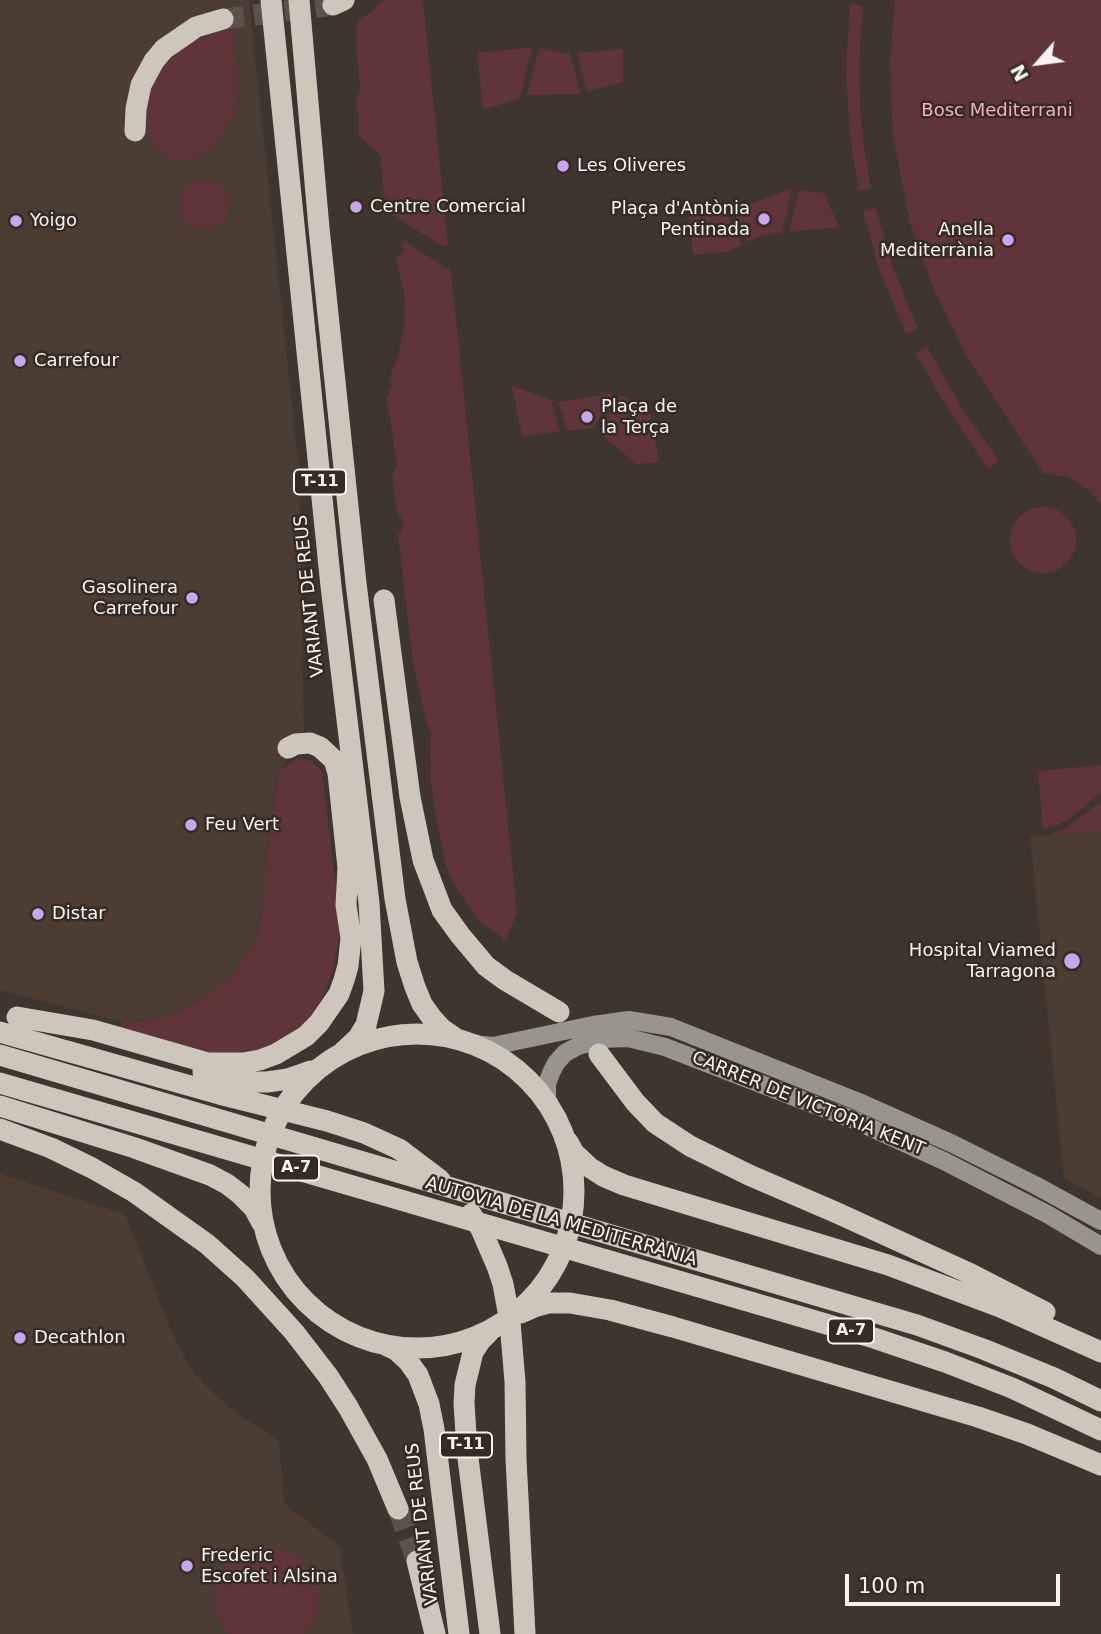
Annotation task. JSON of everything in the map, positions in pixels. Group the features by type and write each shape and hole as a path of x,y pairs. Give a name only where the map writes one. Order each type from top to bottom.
{"highway":[{"name":"VARIANT DE REUS","path":"271,0 330,572 369,903 374,991 366,1025 358,1038 343,1052"},
{"name":"T-11","path":"299,0 319,228 356,583 395,899 407,962 422,1004 442,1030 494,1054 530,1083 556,1121 569,1153 573,1176 574,1197 569,1232 552,1270 536,1294 481,1340 473,1352 464,1385 465,1428 490,1634"},
{"path":"135,131 141,85 164,49 196,27 223,19"},
{"path":"407,962 406,898 394,793 391,692 384,632 384,600 410,797 423,860 442,910 486,966 559,1012"},
{"path":"288,748 296,744 310,743 320,747 334,760 338,773 348,868 373,964"},
{"path":"8,1015 93,1030 208,1063 243,1063 275,1054 306,1036 319,1023 342,987 351,952 346,905 348,868"},
{"path":"8,1015 245,1082 288,1079 320,1067"},
{"path":"0,1032 219,1094 327,1121 381,1140 416,1161 452,1191 481,1229 494,1256 509,1313 525,1634"},
{"name":"T-11","path":"464,1041 428,1035 393,1036 343,1052 320,1067 298,1087 274,1123 266,1147 260,1183 261,1208 267,1235 293,1286 319,1313 339,1328 382,1343 422,1349 466,1340 500,1324"},
{"path":"599,1054 635,1102 655,1123 690,1146 971,1274 1101,1342"},
{"name":"AUTOVIA DE LA MEDITERRÀNIA","path":"0,1055 917,1325 1054,1378 1101,1401"},
{"name":"AUTOVIA DE LA MEDITERRÀNIA","path":"0,1083 874,1338 1012,1388 1101,1430"},
{"path":"0,1106 135,1147 210,1175 227,1184 254,1208 267,1235"},
{"path":"556,1121 575,1153 589,1167 624,1185 888,1265 1000,1307 1101,1352"},
{"path":"0,1129 51,1148 134,1192 206,1244 245,1278 295,1332 328,1376 377,1459 398,1509"},
{"path":"500,1324 548,1303 570,1303 610,1310 686,1330 978,1418 1027,1434 1101,1465"},
{"name":"VARIANT DE REUS","path":"382,1343 396,1350 408,1361 418,1375 427,1396 434,1429 459,1634"},
{"path":"417,1561 435,1634"}],"street":[{"name":"CARRER DE VICTORIA KENT","path":"464,1041 493,1046 629,1020 671,1027 859,1102 953,1144 1101,1221"},
{"name":"CARRER DE VICTORIA KENT","path":"556,1121 547,1098 547,1084 556,1063 565,1053 578,1046 602,1040 628,1038 665,1046 854,1120 944,1161 1101,1245"}],"shaded area":[{"path":"0,0 249,0 299,470 304,735 279,770 265,870 265,899 255,944 231,977 199,1002 160,1019 122,1022 0,990"},
{"name":"Hospital Viamed Tarragona","path":"1101,831 1101,1198 1064,1178 1030,837"},
{"path":"0,1174 125,1214 172,1333 191,1369 240,1416 279,1440 284,1503 340,1547 353,1634 0,1634"}],"green space":[{"path":"384,0 423,0 448,246 442,246 393,215 386,203 381,156 358,135 356,105 360,88 357,22"},
{"name":"Anella Mediterrània","path":"895,0 1101,0 1101,505 1090,491 1079,483 1068,477 1043,473 966,355 934,290 910,223 894,142 890,62"},
{"path":"850,4 863,6 859,67 860,108 871,188 859,191 848,109 846,67"},
{"path":"232,30 239,85 231,121 211,148 200,156 178,161 155,146 144,121 147,100 156,77 169,58 187,44 218,32"},
{"path":"532,47 520,98 483,110 477,53"},
{"path":"539,48 570,54 581,94 527,95"},
{"path":"623,49 623,82 587,92 577,53"},
{"path":"204,180 222,187 229,205 222,223 204,230 186,223 179,205 186,187"},
{"path":"792,188 782,233 763,235 748,242 733,211"},
{"path":"799,190 824,193 839,227 789,232"},
{"path":"688,208 727,213 742,245 726,252 693,255"},
{"path":"876,208 892,265 918,329 906,334 879,269 863,211"},
{"path":"403,240 451,271 517,912 506,941 480,921 471,910 453,883 447,868 430,776 432,733 427,725 413,662 398,535 403,521 397,512 392,475 398,462 386,399 392,385 390,377 405,323 404,291 396,259 403,253"},
{"path":"927,347 962,408 999,461 988,469 915,353"},
{"path":"512,386 551,400 560,432 522,436"},
{"path":"613,393 594,428 567,431 558,402"},
{"path":"619,395 649,406 659,462 636,464 600,433"},
{"path":"1043,507 1056,510 1066,517 1073,527 1076,540 1073,553 1066,563 1056,570 1043,573 1030,570 1020,563 1013,553 1010,540 1013,527 1020,517 1030,510"},
{"path":"298,758 311,761 322,772 340,920 333,971 316,1012 298,1031 275,1045 227,1057 118,1031 122,1022 160,1019 199,1002 231,977 255,944 265,899 265,870 279,770"},
{"path":"1101,765 1101,792 1060,824 1043,829 1038,771"},
{"path":"1101,802 1101,831 1044,836 1063,830"},
{"path":"269,1547 287,1551 302,1561 313,1575 318,1592 318,1610 311,1626 304,1634 228,1634 219,1621 215,1604 216,1586 223,1570 236,1557 252,1549"}],"tunnel":[{"path":"223,19 333,5"},
{"path":"398,1509 417,1561"}],"place":[{"name":"Les Oliveres","path":"563,166"},
{"name":"Centre Comercial","path":"356,207"},
{"name":"Plaça d'Antònia Pentinada","path":"764,219"},
{"name":"Yoigo","path":"16,221"},
{"name":"Anella Mediterrània","path":"1008,240"},
{"name":"Carrefour","path":"20,361"},
{"name":"Plaça de la Terça","path":"587,417"},
{"name":"Gasolinera Carrefour","path":"192,598"},
{"name":"Feu Vert","path":"191,825"},
{"name":"Distar","path":"38,914"},
{"name":"Hospital Viamed Tarragona","path":"1072,961"},
{"name":"Decathlon","path":"20,1338"},
{"name":"Frederic Escofet i Alsina","path":"187,1566"}],"park label":[{"name":"Bosc Mediterrani","path":"997,111"}]}
